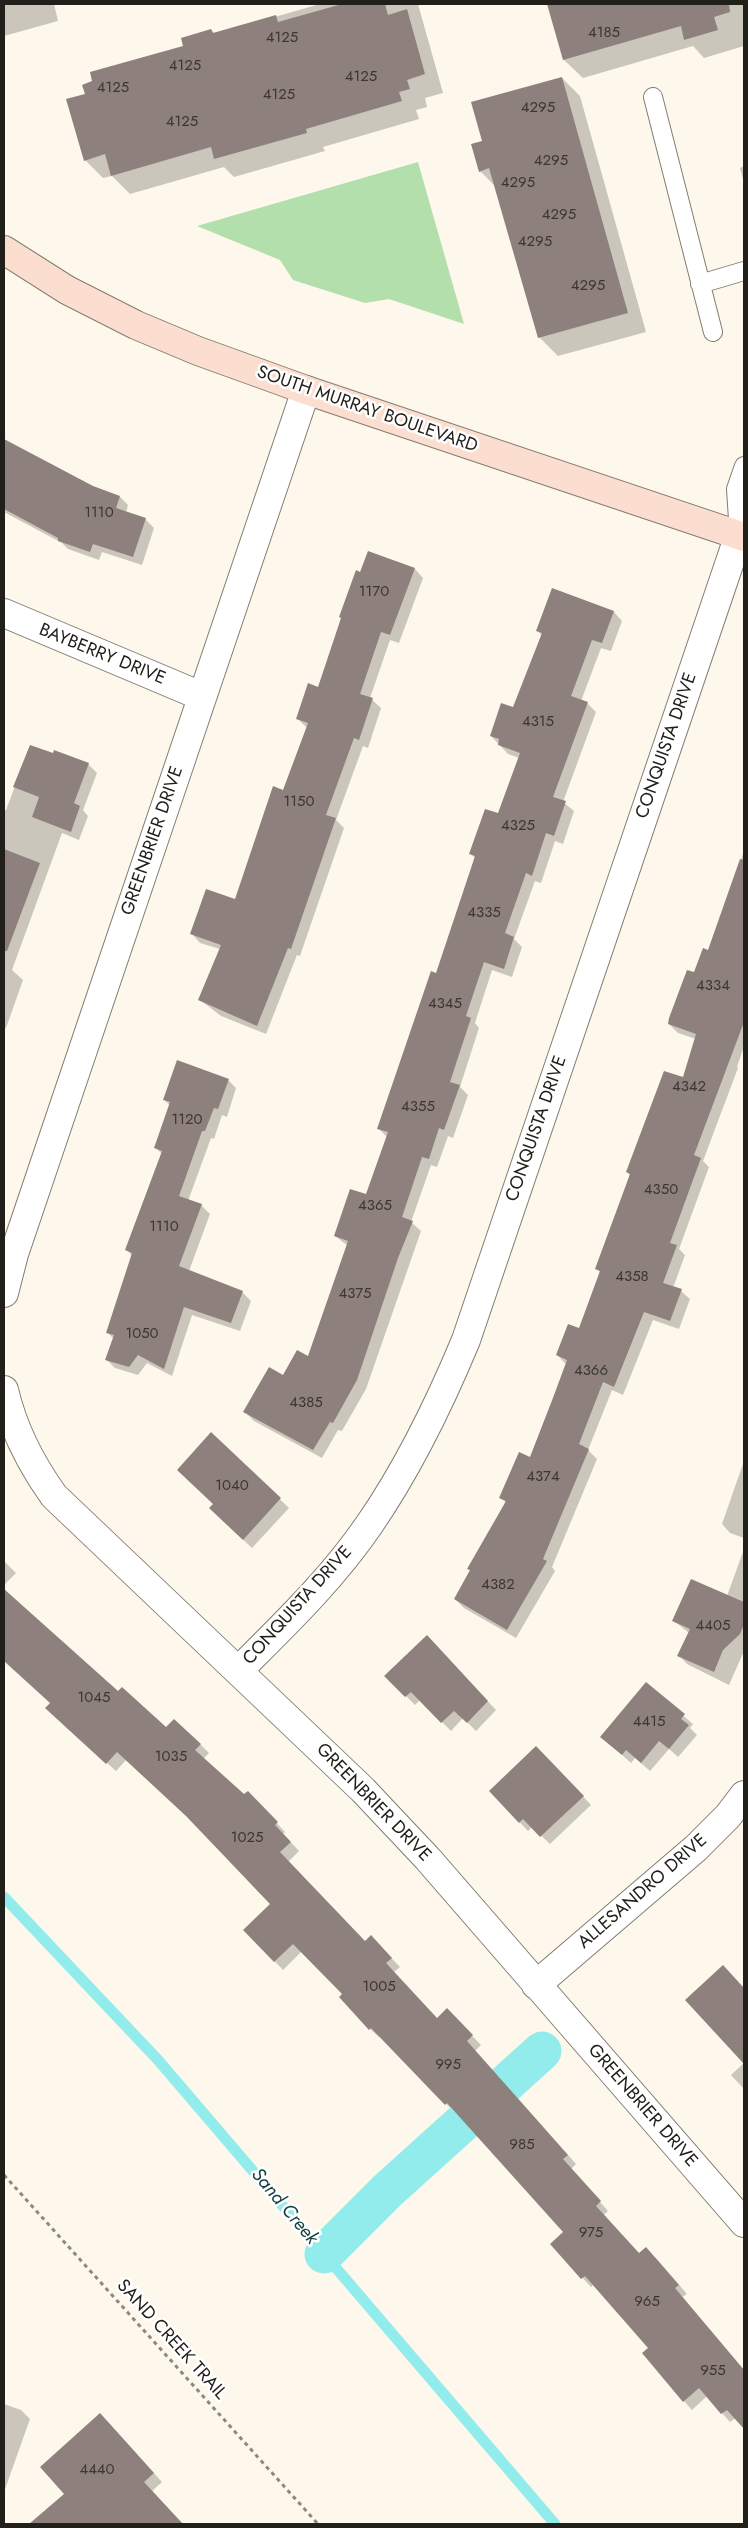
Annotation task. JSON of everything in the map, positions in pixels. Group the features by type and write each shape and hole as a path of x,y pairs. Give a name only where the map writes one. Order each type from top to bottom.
{"main road":[{"name":"SOUTH MURRAY BOULEVARD","path":"4,250 67,290 136,325 306,390 742,534"}],"street":[{"name":"GREENBRIER DRIVE","path":"4,1293 14,1254 306,390"},
{"name":"CONQUISTA DRIVE","path":"239,1670 308,1601 369,1526 418,1446 442,1399 469,1330 742,534"},
{"name":"BAYBERRY DRIVE","path":"4,613 201,696"},
{"name":"GREENBRIER DRIVE","path":"4,1390 19,1437 36,1470 54,1496 239,1670 370,1797 428,1859 744,2223"},
{"name":"ALLESANDRO DRIVE","path":"536,1985 696,1848 728,1816 744,1796"}],"lane":[{"path":"654,97 713,332"},
{"path":"700,284 744,271"},
{"path":"742,534 736,489 744,466"}],"path":[{"name":"SAND CREEK TRAIL","path":"4,2175 318,2524"}],"green space":[{"path":"418,162 464,324 389,299 365,303 293,280 280,260 197,226"}],"building":[{"path":"342,4 385,4 388,15 407,9 425,74 407,80 410,89 399,92 402,101 306,129 307,133 214,159 211,147 111,176 105,154 84,161 66,99 85,94 82,85 92,81 90,72 183,46 181,38 211,29 213,33 276,15 278,22"},
{"path":"547,4 729,4 730,12 714,17 718,30 684,40 681,26 563,60"},
{"path":"562,77 628,313 538,338 489,168 479,172 471,144 482,141 471,102"},
{"path":"4,439 93,486 120,496 116,508 146,518 133,557 93,544 90,552 58,541 58,538 4,509"},
{"path":"368,551 415,568 390,635 381,632 360,694 373,698 359,740 354,738 326,815 336,818 291,949 288,948 257,1026 198,1000 221,945 190,934 206,889 235,899 273,786 283,790 308,723 296,719 308,683 318,687 341,618 339,617 356,570 360,572"},
{"path":"552,588 614,611 602,643 592,640 571,696 588,702 553,797 566,801 554,836 546,833 532,876 526,873 505,933 514,937 504,969 484,962 466,1016 471,1018 450,1082 460,1085 444,1130 439,1128 429,1159 422,1157 402,1217 413,1221 398,1258 357,1380 333,1423 330,1422 313,1450 243,1412 269,1367 283,1375 297,1350 308,1356 348,1241 334,1236 350,1189 366,1194 388,1132 377,1129 431,971 436,973 475,856 469,854 485,809 498,813 520,753 498,745 499,739 490,736 501,703 513,707 542,633 536,631"},
{"path":"30,745 53,753 54,750 89,763 74,803 80,806 71,832 32,817 39,797 13,787"},
{"path":"4,849 40,863 7,951 4,951"},
{"path":"740,859 744,860 744,1022 694,1155 701,1158 670,1243 677,1245 663,1283 682,1289 670,1321 644,1312 614,1387 603,1382 579,1444 589,1449 543,1559 547,1561 507,1630 454,1599 470,1570 467,1569 506,1501 499,1498 519,1452 530,1457 567,1360 556,1355 568,1324 579,1328 600,1271 595,1269 630,1174 626,1172 664,1071 683,1077 696,1034 668,1024 669,1018 687,970 694,972 703,948 708,950"},
{"path":"177,1060 229,1079 218,1109 214,1108 205,1131 202,1131 179,1196 202,1204 179,1266 243,1291 231,1323 184,1307 164,1369 138,1355 129,1367 105,1360 114,1335 106,1333 132,1253 125,1250 162,1151 154,1148 170,1102 163,1100"},
{"path":"211,1432 281,1498 243,1540 209,1508 213,1504 177,1470"},
{"path":"691,1579 744,1602 744,1624 740,1634 723,1650 714,1672 677,1656 690,1629 672,1621"},
{"path":"4,1589 118,1691 122,1687 166,1727 174,1719 201,1744 195,1750 244,1794 248,1791 278,1822 275,1825 291,1842 280,1852 365,1941 371,1935 392,1958 386,1963 437,2018 447,2008 473,2035 467,2041 568,2155 563,2159 601,2201 596,2206 639,2253 646,2247 679,2285 675,2288 744,2370 744,2429 727,2410 721,2414 699,2388 683,2402 642,2353 648,2348 585,2276 581,2279 550,2244 563,2232 447,2103 445,2105 371,2028 369,2030 339,1997 342,1994 293,1944 274,1962 243,1930 270,1904 186,1816 117,1752 106,1764 45,1708 50,1703 4,1661"},
{"path":"427,1635 488,1701 467,1723 454,1711 441,1723 411,1692 405,1697 384,1676"},
{"path":"646,1682 685,1714 681,1719 689,1725 669,1749 659,1741 641,1763 626,1750 622,1755 600,1737"},
{"path":"536,1746 584,1796 540,1837 523,1819 519,1823 489,1791"},
{"path":"723,1965 744,1988 744,2064 685,2000"},
{"path":"100,2413 154,2473 144,2482 183,2524 29,2524 64,2494 40,2467"}],"waterway":[{"name":"Sand Creek","path":"4,1897 158,2060 555,2524"},
{"path":"324,2254 387,2191 542,2051"}]}
